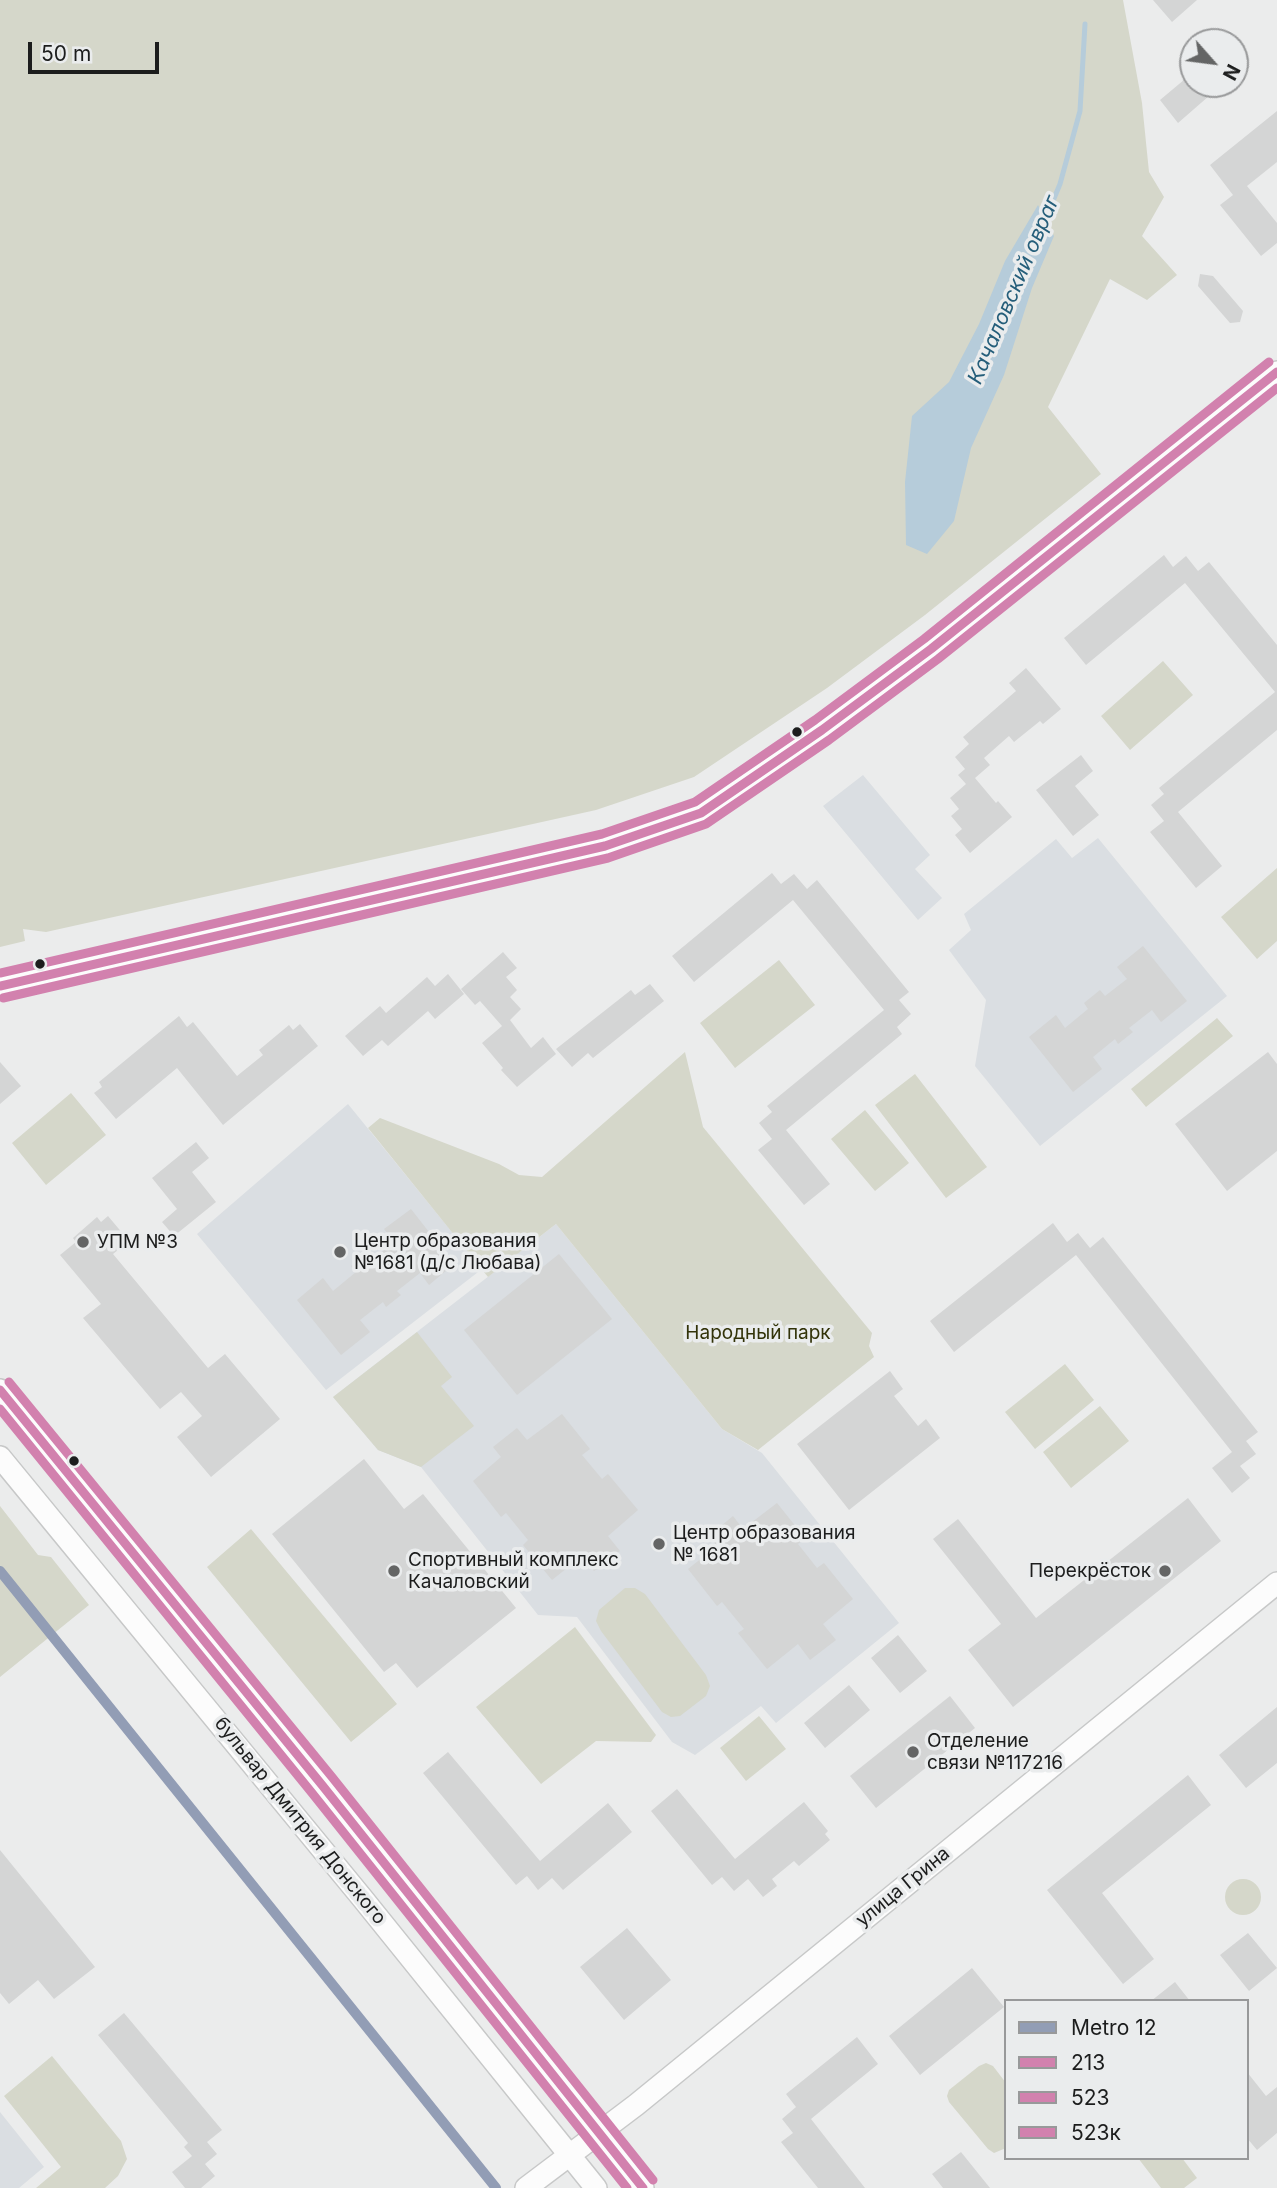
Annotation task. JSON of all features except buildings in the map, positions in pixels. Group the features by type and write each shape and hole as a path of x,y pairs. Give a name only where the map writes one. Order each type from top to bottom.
{"street":[{"path":"0,986 604,846 701,813 822,730 931,649 1277,372"},
{"name":"бульвар Дмитрия Донского","path":"0,1390 130,1547 643,2188"},
{"name":"бульвар Дмитрия Донского","path":"0,1457 388,1929 596,2188"},
{"name":"улица Грина","path":"526,2188 636,2105 1277,1583"}],"shaded area":[{"path":"863,775 930,855 915,869 942,898 918,920 823,806"},
{"path":"1098,838 1227,996 1040,1146 975,1066 986,1000 949,950 971,930 964,914 1056,839 1072,858"},
{"name":"Центр образования №1681 (д/с Любава)","path":"348,1104 482,1269 326,1390 197,1234"},
{"name":"Центр образования № 1681","path":"556,1224 722,1429 762,1453 899,1623 776,1723 761,1706 695,1755 672,1742 577,1617 538,1615 421,1467 378,1450 333,1397"},
{"path":"0,2112 44,2167 19,2188 0,2188"}],"green space":[{"path":"0,0 1123,0 1142,103 1149,172 1164,197 1142,236 1177,275 1147,300 1110,279 1048,407 1101,474 925,615 827,688 694,777 596,810 46,932 23,929 25,941 0,947"},
{"path":"1163,661 1193,695 1130,750 1101,716"},
{"path":"1277,868 1277,941 1257,959 1221,917"},
{"path":"779,960 815,1005 735,1068 700,1023"},
{"path":"1217,1018 1233,1036 1146,1107 1131,1089"},
{"name":"Народный парк","path":"685,1052 703,1127 872,1333 869,1346 874,1357 758,1450 722,1429 556,1224 488,1277 368,1128 380,1118 499,1164 519,1175 542,1177"},
{"path":"915,1074 987,1167 946,1198 875,1105"},
{"path":"71,1093 106,1135 46,1185 12,1143"},
{"path":"865,1110 909,1163 875,1191 831,1139"},
{"path":"417,1332 452,1377 441,1386 474,1426 421,1467 378,1450 333,1397"},
{"path":"1065,1364 1094,1400 1035,1449 1005,1412"},
{"path":"1100,1406 1129,1441 1071,1488 1043,1452"},
{"path":"0,1506 38,1555 51,1557 89,1605 0,1677"},
{"path":"251,1529 397,1704 351,1742 207,1567"},
{"path":"625,1588 635,1588 645,1594 706,1675 710,1686 706,1696 680,1716 671,1717 662,1712 596,1621 599,1610"},
{"path":"575,1627 656,1735 651,1742 596,1741 541,1784 476,1707"},
{"path":"759,1716 786,1749 746,1781 720,1748"},
{"path":"1243,1879 1256,1884 1261,1897 1256,1910 1243,1915 1230,1910 1225,1897 1230,1884"},
{"path":"52,2056 121,2141 127,2159 118,2176 105,2188 36,2188 61,2167 4,2096"},
{"path":"986,2063 993,2066 1004,2080 1004,2149 994,2153 949,2102 947,2096 949,2090"},
{"path":"1140,2160 1184,2160 1197,2178 1184,2188 1161,2188"}],"water":[{"path":"1038,205 1054,236 1032,288 1004,375 971,448 954,521 927,554 906,545 905,482 912,416 949,382 979,324 1005,261"}],"waterway":[{"name":"Качаловский овраг","path":"1043,225 1060,184 1080,111 1085,24"}],"metro line":[{"name":"12","path":"0,1571 496,2188"}],"transit line":[{"name":"523к","path":"0,973 602,834 695,802 815,720 924,639 1269,362"},
{"name":"213","path":"0,986 605,846 701,813 822,730 931,649 1277,372"},
{"name":"523","path":"3,998 608,858 706,824 829,740 938,659 1277,388"},
{"name":"523к","path":"9,1382 332,1777 653,2180"},
{"name":"213","path":"0,1390 322,1785 643,2188"},
{"name":"523","path":"0,1409 312,1793 627,2188"}],"place":[{"name":"УПМ №3","path":"83,1242"},
{"name":"Центр образования №1681 (д/с Любава)","path":"340,1252"},
{"name":"Центр образования № 1681","path":"659,1544"},
{"name":"Спортивный комплекс Качаловский","path":"394,1571"},
{"name":"Перекрёсток","path":"1165,1571"},
{"name":"Отделение связи №117216","path":"913,1752"}]}
